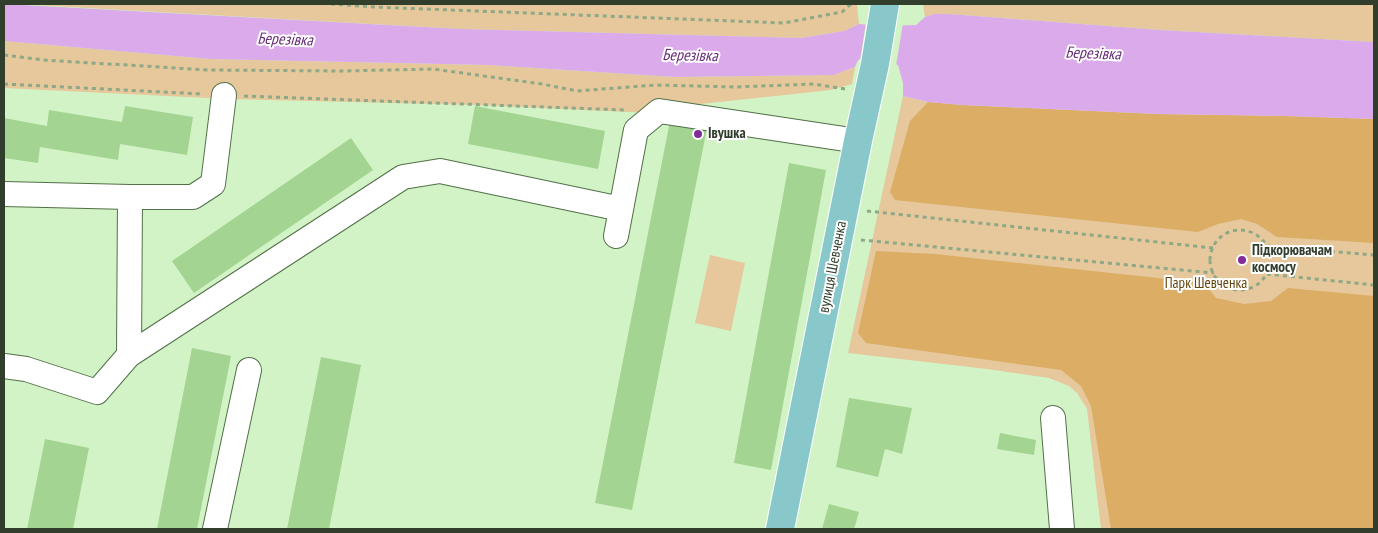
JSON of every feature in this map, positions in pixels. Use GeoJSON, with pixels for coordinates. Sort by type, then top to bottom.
{"type":"FeatureCollection","features":[{"type":"Feature","properties":{"kind":"main road","name":"вулиця Шевченка"},"geometry":{"type":"LineString","coordinates":[[780,529],[858,142],[876,64],[885,4]]}},
{"type":"Feature","properties":{"kind":"street"},"geometry":{"type":"LineString","coordinates":[[4,194],[130,198],[193,197],[213,184],[224,95]]}},
{"type":"Feature","properties":{"kind":"street"},"geometry":{"type":"LineString","coordinates":[[616,236],[636,130],[659,112],[858,142]]}},
{"type":"Feature","properties":{"kind":"street"},"geometry":{"type":"LineString","coordinates":[[4,366],[26,369],[97,392],[129,355],[403,177],[440,171],[621,208]]}},
{"type":"Feature","properties":{"kind":"street"},"geometry":{"type":"LineString","coordinates":[[129,355],[130,198]]}},
{"type":"Feature","properties":{"kind":"street"},"geometry":{"type":"LineString","coordinates":[[215,529],[249,370]]}},
{"type":"Feature","properties":{"kind":"street"},"geometry":{"type":"LineString","coordinates":[[1053,418],[1062,529]]}},
{"type":"Feature","properties":{"kind":"path"},"geometry":{"type":"LineString","coordinates":[[331,4],[784,22],[842,12],[851,4]]}},
{"type":"Feature","properties":{"kind":"path"},"geometry":{"type":"LineString","coordinates":[[4,55],[43,60],[209,70],[343,71],[433,69],[542,84],[577,91],[655,85],[735,87],[814,84],[851,90]]}},
{"type":"Feature","properties":{"kind":"path"},"geometry":{"type":"LineString","coordinates":[[4,84],[224,95],[659,112]]}},
{"type":"Feature","properties":{"kind":"path"},"geometry":{"type":"LineString","coordinates":[[862,210],[1213,248]]}},
{"type":"Feature","properties":{"kind":"path"},"geometry":{"type":"LineString","coordinates":[[1234,231],[1253,233],[1261,238],[1267,246],[1270,255],[1267,274],[1261,282],[1252,288],[1232,289],[1223,284],[1214,273],[1211,257],[1213,248],[1218,240],[1226,234],[1234,231]]}},
{"type":"Feature","properties":{"kind":"path"},"geometry":{"type":"LineString","coordinates":[[856,240],[1214,273]]}},
{"type":"Feature","properties":{"kind":"path"},"geometry":{"type":"LineString","coordinates":[[1267,246],[1374,255]]}},
{"type":"Feature","properties":{"kind":"path"},"geometry":{"type":"LineString","coordinates":[[1267,274],[1374,285]]}},
{"type":"Feature","properties":{"kind":"green space"},"geometry":{"type":"Polygon","coordinates":[[[16,4],[857,4],[859,24],[844,31],[801,38],[461,29],[16,4]]]}},
{"type":"Feature","properties":{"kind":"green space"},"geometry":{"type":"Polygon","coordinates":[[[923,4],[1374,4],[1374,42],[1160,30],[949,14],[934,14],[925,17],[923,4]]]}},
{"type":"Feature","properties":{"kind":"green space"},"geometry":{"type":"Polygon","coordinates":[[[4,41],[210,59],[488,65],[675,77],[834,75],[855,67],[852,84],[831,90],[663,108],[651,113],[475,105],[228,99],[4,88],[4,41]]]}},
{"type":"Feature","properties":{"kind":"green space","name":"Парк Шевченка"},"geometry":{"type":"Polygon","coordinates":[[[903,96],[928,102],[962,105],[1157,114],[1374,119],[1374,529],[1101,529],[1087,409],[1077,393],[1069,386],[1049,378],[848,353],[903,96]]]}},
{"type":"Feature","properties":{"kind":"green space"},"geometry":{"type":"Polygon","coordinates":[[[710,255],[745,263],[731,331],[695,323],[710,255]]]}},
{"type":"Feature","properties":{"kind":"shaded area"},"geometry":{"type":"Polygon","coordinates":[[[928,102],[1157,114],[1374,119],[1374,243],[1277,237],[1257,224],[1241,219],[1218,224],[1198,232],[895,200],[890,192],[910,121],[928,102]]]}},
{"type":"Feature","properties":{"kind":"shaded area"},"geometry":{"type":"Polygon","coordinates":[[[876,251],[935,254],[1204,283],[1216,298],[1244,304],[1271,301],[1288,288],[1374,296],[1374,529],[1111,529],[1091,406],[1081,386],[1061,370],[866,343],[858,333],[876,251]]]}},
{"type":"Feature","properties":{"kind":"water","name":"Березівка"},"geometry":{"type":"Polygon","coordinates":[[[4,4],[461,29],[801,38],[844,31],[859,24],[886,26],[916,25],[925,17],[934,14],[949,14],[1160,30],[1374,42],[1374,119],[1157,114],[928,102],[903,96],[903,83],[898,65],[883,59],[866,57],[858,60],[855,67],[834,75],[675,77],[488,65],[210,59],[4,41],[4,4]]]}},
{"type":"Feature","properties":{"kind":"pier"},"geometry":{"type":"Polygon","coordinates":[[[866,22],[903,23],[896,66],[882,61],[860,61],[866,22]]]}},
{"type":"Feature","properties":{"kind":"building"},"geometry":{"type":"Polygon","coordinates":[[[125,106],[193,117],[187,155],[120,144],[118,160],[40,147],[38,163],[4,158],[4,118],[47,126],[49,110],[122,122],[125,106]]]}},
{"type":"Feature","properties":{"kind":"building"},"geometry":{"type":"Polygon","coordinates":[[[475,106],[605,131],[598,169],[468,144],[475,106]]]}},
{"type":"Feature","properties":{"kind":"building"},"geometry":{"type":"Polygon","coordinates":[[[670,121],[707,128],[632,510],[595,503],[670,121]]]}},
{"type":"Feature","properties":{"kind":"building"},"geometry":{"type":"Polygon","coordinates":[[[351,138],[373,170],[194,293],[172,261],[351,138]]]}},
{"type":"Feature","properties":{"kind":"building"},"geometry":{"type":"Polygon","coordinates":[[[789,163],[826,170],[771,470],[734,463],[789,163]]]}},
{"type":"Feature","properties":{"kind":"building"},"geometry":{"type":"Polygon","coordinates":[[[192,348],[231,356],[197,529],[157,529],[192,348]]]}},
{"type":"Feature","properties":{"kind":"building"},"geometry":{"type":"Polygon","coordinates":[[[321,357],[361,365],[329,529],[287,529],[321,357]]]}},
{"type":"Feature","properties":{"kind":"building"},"geometry":{"type":"Polygon","coordinates":[[[849,398],[912,408],[902,454],[885,449],[878,477],[836,467],[849,398]]]}},
{"type":"Feature","properties":{"kind":"building"},"geometry":{"type":"Polygon","coordinates":[[[1000,433],[1036,440],[1034,455],[997,449],[1000,433]]]}},
{"type":"Feature","properties":{"kind":"building"},"geometry":{"type":"Polygon","coordinates":[[[45,439],[89,448],[73,529],[27,529],[45,439]]]}},
{"type":"Feature","properties":{"kind":"building"},"geometry":{"type":"Polygon","coordinates":[[[829,504],[859,512],[854,529],[822,529],[829,504]]]}},
{"type":"Feature","properties":{"kind":"place","name":"Івушка"},"geometry":{"type":"Point","coordinates":[698,134]}},
{"type":"Feature","properties":{"kind":"place","name":"Підкорювачам космосу"},"geometry":{"type":"Point","coordinates":[1242,260]}}]}
